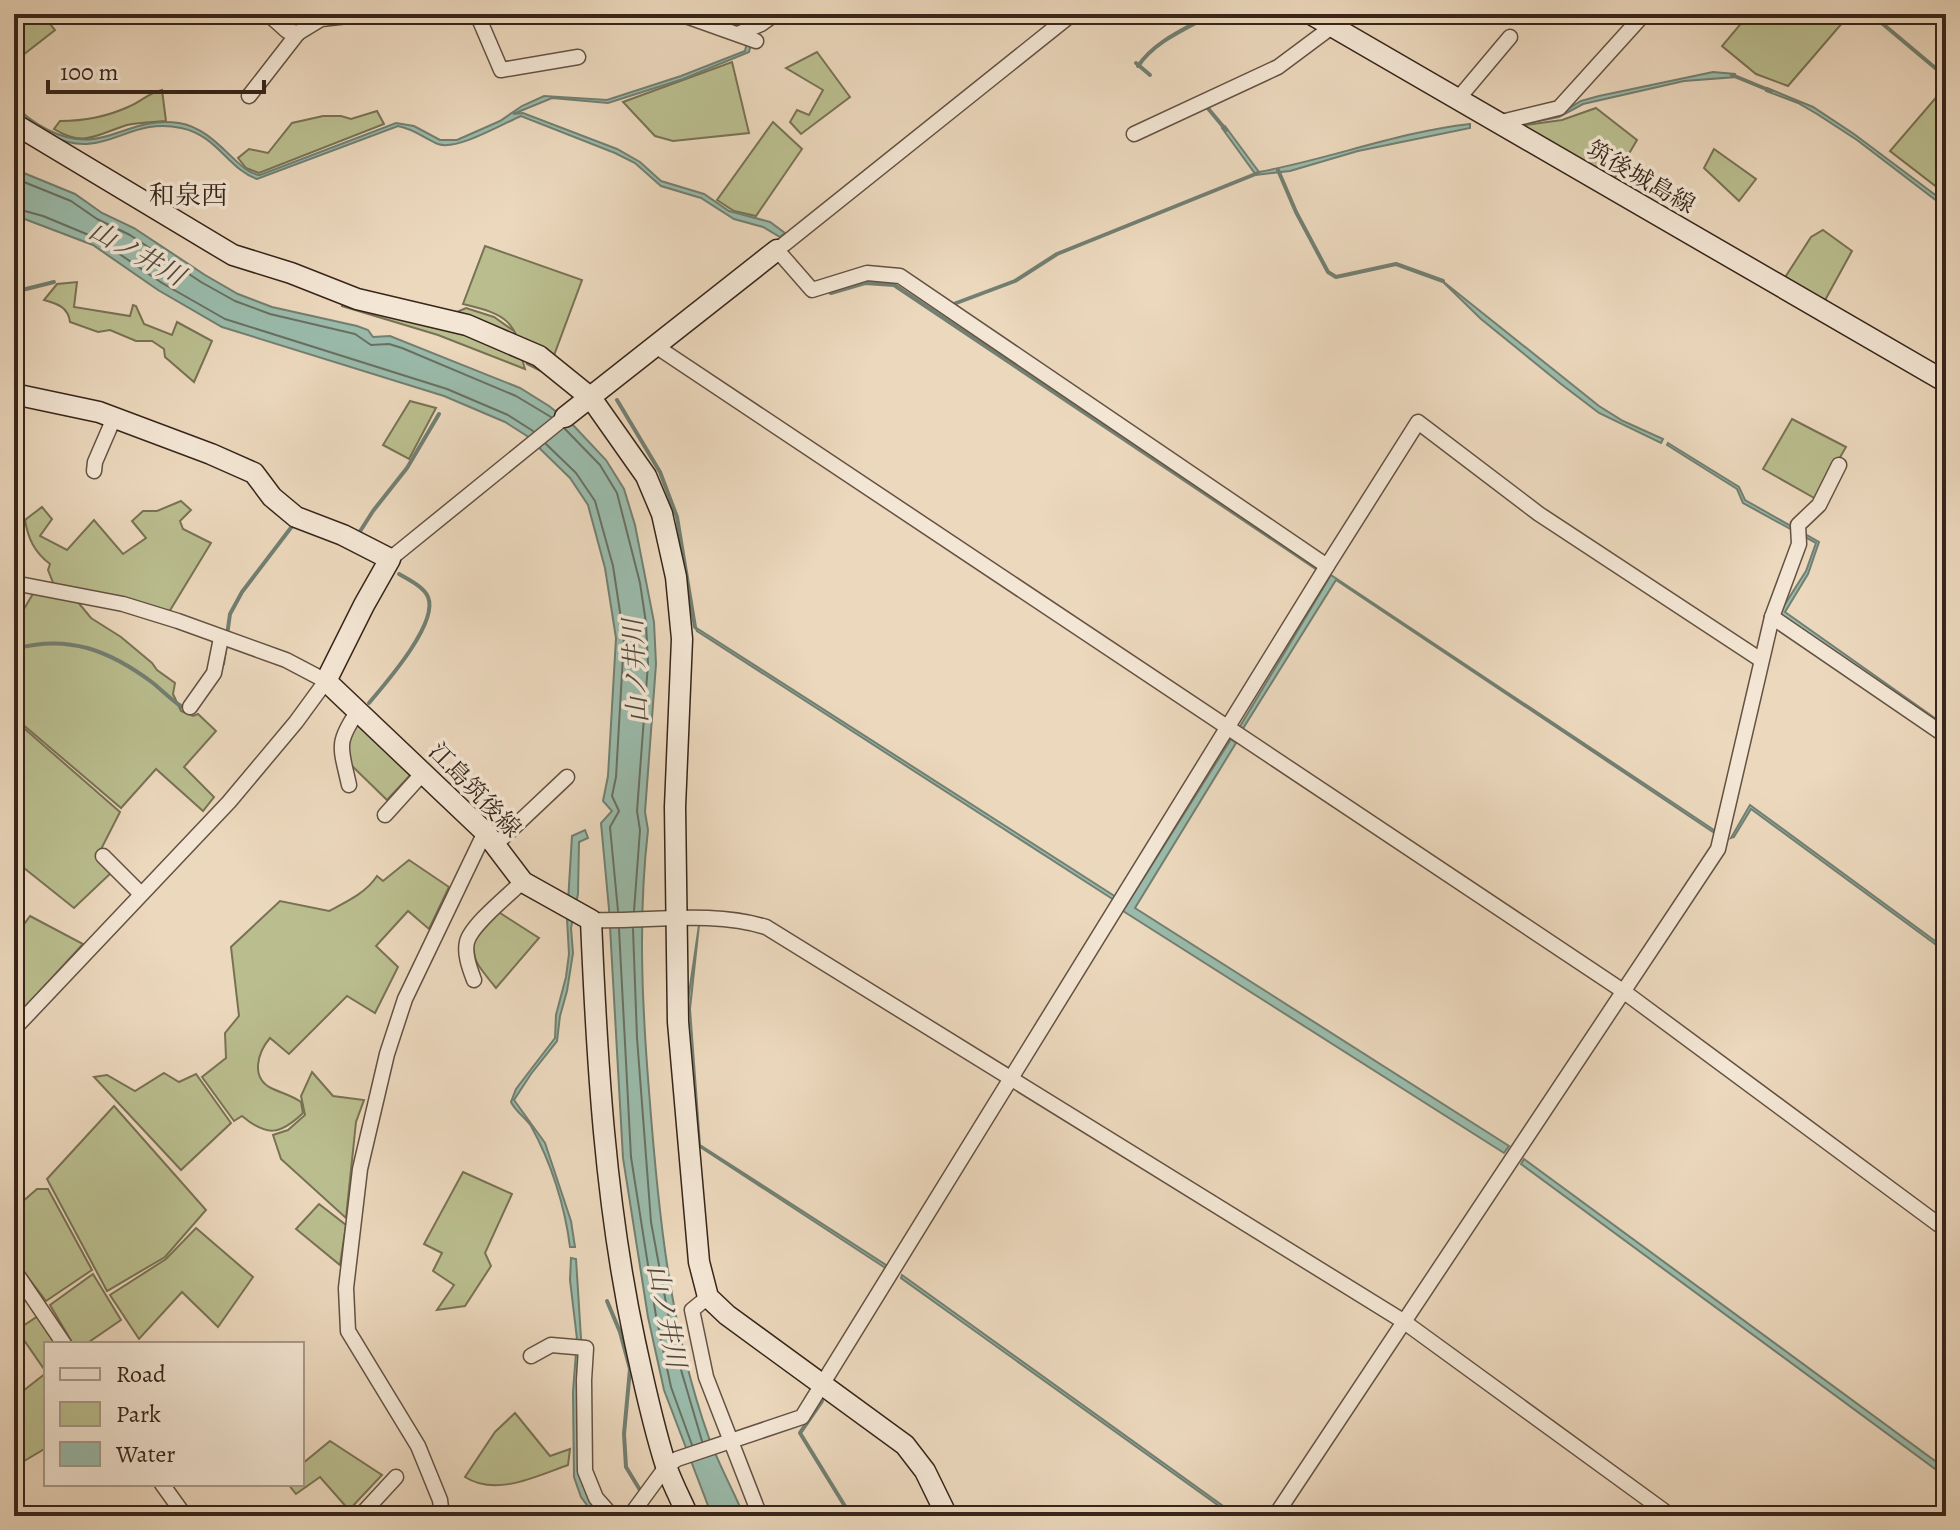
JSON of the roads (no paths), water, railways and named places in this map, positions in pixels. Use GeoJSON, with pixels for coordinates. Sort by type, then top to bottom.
{"type":"FeatureCollection","features":[{"type":"Feature","properties":{"kind":"main road","name":"筑後城島線"},"geometry":{"type":"LineString","coordinates":[[1311,14],[1946,382]]}},
{"type":"Feature","properties":{"kind":"main road"},"geometry":{"type":"LineString","coordinates":[[15,127],[233,255],[291,273],[357,299],[467,325],[539,356],[591,398],[646,476],[662,514],[676,577],[682,639],[675,807],[678,1022],[699,1262],[708,1297],[727,1315],[905,1445],[925,1471],[947,1516]]}},
{"type":"Feature","properties":{"kind":"main road"},"geometry":{"type":"LineString","coordinates":[[565,417],[777,250]]}},
{"type":"Feature","properties":{"kind":"main road"},"geometry":{"type":"LineString","coordinates":[[14,394],[114,418],[211,454],[254,473],[272,497],[296,517],[343,535],[390,559],[326,681]]}},
{"type":"Feature","properties":{"kind":"main road","name":"江島筑後線"},"geometry":{"type":"LineString","coordinates":[[326,681],[490,839],[523,881],[598,920]]}},
{"type":"Feature","properties":{"kind":"main road"},"geometry":{"type":"LineString","coordinates":[[598,920],[596,1045],[620,1270],[648,1398],[688,1516]]}},
{"type":"Feature","properties":{"kind":"street"},"geometry":{"type":"LineString","coordinates":[[268,14],[287,31],[298,33]]}},
{"type":"Feature","properties":{"kind":"street"},"geometry":{"type":"LineString","coordinates":[[249,96],[298,33],[321,19],[365,14]]}},
{"type":"Feature","properties":{"kind":"street"},"geometry":{"type":"LineString","coordinates":[[477,14],[501,70],[578,57]]}},
{"type":"Feature","properties":{"kind":"street"},"geometry":{"type":"LineString","coordinates":[[680,14],[756,41]]}},
{"type":"Feature","properties":{"kind":"street"},"geometry":{"type":"LineString","coordinates":[[738,34],[775,14]]}},
{"type":"Feature","properties":{"kind":"street"},"geometry":{"type":"LineString","coordinates":[[1072,14],[777,250],[812,290],[867,273],[900,276],[1327,566]]}},
{"type":"Feature","properties":{"kind":"street"},"geometry":{"type":"LineString","coordinates":[[1497,123],[1559,108],[1644,14]]}},
{"type":"Feature","properties":{"kind":"street"},"geometry":{"type":"LineString","coordinates":[[1134,134],[1278,67],[1333,26]]}},
{"type":"Feature","properties":{"kind":"street"},"geometry":{"type":"LineString","coordinates":[[1457,100],[1510,37]]}},
{"type":"Feature","properties":{"kind":"street"},"geometry":{"type":"LineString","coordinates":[[657,347],[1623,991],[1946,1230]]}},
{"type":"Feature","properties":{"kind":"street"},"geometry":{"type":"LineString","coordinates":[[390,559],[565,417]]}},
{"type":"Feature","properties":{"kind":"street"},"geometry":{"type":"LineString","coordinates":[[94,471],[114,418]]}},
{"type":"Feature","properties":{"kind":"street"},"geometry":{"type":"LineString","coordinates":[[630,1516],[672,1463],[802,1417],[1418,422],[1539,514],[1761,660]]}},
{"type":"Feature","properties":{"kind":"street"},"geometry":{"type":"LineString","coordinates":[[1275,1516],[1718,849],[1772,617],[1799,544],[1798,525],[1819,505],[1839,465]]}},
{"type":"Feature","properties":{"kind":"street"},"geometry":{"type":"LineString","coordinates":[[14,583],[123,604],[178,621],[286,660],[326,681],[229,802],[14,1029]]}},
{"type":"Feature","properties":{"kind":"street"},"geometry":{"type":"LineString","coordinates":[[1772,617],[1946,736]]}},
{"type":"Feature","properties":{"kind":"street"},"geometry":{"type":"LineString","coordinates":[[190,707],[214,673],[221,638]]}},
{"type":"Feature","properties":{"kind":"street"},"geometry":{"type":"LineString","coordinates":[[349,785],[340,744],[358,711]]}},
{"type":"Feature","properties":{"kind":"street"},"geometry":{"type":"LineString","coordinates":[[385,815],[423,773]]}},
{"type":"Feature","properties":{"kind":"street"},"geometry":{"type":"LineString","coordinates":[[442,1516],[440,1500],[418,1446],[348,1331],[346,1288],[360,1169],[387,1054],[405,999],[490,839],[567,777]]}},
{"type":"Feature","properties":{"kind":"street"},"geometry":{"type":"LineString","coordinates":[[103,856],[141,894]]}},
{"type":"Feature","properties":{"kind":"street"},"geometry":{"type":"LineString","coordinates":[[474,980],[467,940],[475,928],[523,881]]}},
{"type":"Feature","properties":{"kind":"street"},"geometry":{"type":"LineString","coordinates":[[598,920],[742,920],[766,927],[1403,1321],[1671,1516]]}},
{"type":"Feature","properties":{"kind":"street"},"geometry":{"type":"LineString","coordinates":[[14,1270],[63,1342]]}},
{"type":"Feature","properties":{"kind":"street"},"geometry":{"type":"LineString","coordinates":[[708,1297],[692,1310],[706,1377],[725,1443],[760,1516]]}},
{"type":"Feature","properties":{"kind":"street"},"geometry":{"type":"LineString","coordinates":[[531,1356],[551,1345],[586,1348],[585,1471],[596,1498],[612,1516]]}},
{"type":"Feature","properties":{"kind":"street"},"geometry":{"type":"LineString","coordinates":[[360,1516],[396,1477]]}},
{"type":"Feature","properties":{"kind":"street"},"geometry":{"type":"LineString","coordinates":[[163,1486],[185,1516]]}},
{"type":"Feature","properties":{"kind":"water"},"geometry":{"type":"Polygon","coordinates":[[[747,42],[751,44],[749,52],[683,79],[608,103],[552,98],[513,114],[523,113],[617,149],[640,162],[661,181],[704,194],[729,211],[770,222],[785,233],[780,237],[763,227],[734,219],[701,198],[661,186],[635,163],[615,153],[521,116],[468,140],[446,145],[398,126],[257,179],[238,168],[204,138],[181,128],[145,128],[86,144],[49,135],[14,110],[14,104],[48,130],[85,140],[143,125],[179,123],[205,134],[243,167],[260,175],[396,123],[414,126],[440,140],[457,140],[500,121],[544,96],[607,100],[745,51],[747,42]]]}},
{"type":"Feature","properties":{"kind":"water"},"geometry":{"type":"Polygon","coordinates":[[[1713,72],[1735,74],[1736,77],[1684,81],[1583,104],[1559,117],[1519,125],[1516,122],[1566,110],[1581,101],[1599,96],[1713,72]]]}},
{"type":"Feature","properties":{"kind":"water"},"geometry":{"type":"Polygon","coordinates":[[[1767,88],[1813,107],[1854,134],[1946,203],[1946,208],[1857,140],[1798,103],[1766,91],[1767,88]]]}},
{"type":"Feature","properties":{"kind":"water"},"geometry":{"type":"Polygon","coordinates":[[[1470,124],[1470,128],[1358,151],[1290,171],[1256,175],[1222,128],[1225,126],[1259,172],[1417,133],[1470,124]]]}},
{"type":"Feature","properties":{"kind":"water","name":"山ノ井川"},"geometry":{"type":"Polygon","coordinates":[[[14,169],[75,194],[238,294],[272,307],[357,326],[368,330],[373,337],[390,336],[520,388],[573,425],[606,460],[624,489],[635,525],[654,622],[656,664],[645,812],[648,830],[642,960],[661,1223],[675,1310],[695,1396],[713,1448],[744,1516],[712,1516],[664,1390],[648,1317],[623,1158],[601,823],[612,811],[603,801],[608,776],[616,638],[605,568],[588,505],[570,478],[527,436],[505,422],[444,396],[222,327],[158,290],[93,245],[14,215],[14,169]]]}},
{"type":"Feature","properties":{"kind":"water"},"geometry":{"type":"Polygon","coordinates":[[[1440,279],[1599,406],[1663,439],[1661,443],[1599,413],[1481,319],[1440,279]]]}},
{"type":"Feature","properties":{"kind":"water"},"geometry":{"type":"Polygon","coordinates":[[[1668,443],[1739,487],[1745,500],[1819,542],[1808,574],[1785,612],[1946,726],[1946,730],[1782,615],[1780,612],[1806,571],[1816,543],[1743,503],[1737,489],[1668,443]]]}},
{"type":"Feature","properties":{"kind":"water"},"geometry":{"type":"Polygon","coordinates":[[[1331,575],[1713,832],[1336,580],[1242,730],[1239,728],[1331,575]]]}},
{"type":"Feature","properties":{"kind":"water"},"geometry":{"type":"Polygon","coordinates":[[[695,627],[1116,897],[1114,900],[695,627]]]}},
{"type":"Feature","properties":{"kind":"water"},"geometry":{"type":"Polygon","coordinates":[[[1231,739],[1236,743],[1135,908],[1509,1146],[1504,1153],[1123,911],[1231,739]]]}},
{"type":"Feature","properties":{"kind":"water"},"geometry":{"type":"Polygon","coordinates":[[[1750,805],[1946,952],[1751,809],[1731,838],[1750,805]]]}},
{"type":"Feature","properties":{"kind":"water"},"geometry":{"type":"Polygon","coordinates":[[[585,830],[588,838],[579,842],[578,894],[571,928],[573,953],[557,1041],[514,1100],[545,1143],[571,1221],[575,1247],[570,1247],[561,1200],[545,1154],[531,1126],[511,1102],[516,1089],[555,1038],[556,1015],[569,954],[567,919],[572,836],[585,830]]]}},
{"type":"Feature","properties":{"kind":"water"},"geometry":{"type":"Polygon","coordinates":[[[699,925],[690,1009],[700,1145],[889,1267],[887,1269],[697,1145],[687,1007],[699,925]]]}},
{"type":"Feature","properties":{"kind":"water"},"geometry":{"type":"Polygon","coordinates":[[[1524,1159],[1946,1469],[1946,1477],[1521,1164],[1524,1159]]]}},
{"type":"Feature","properties":{"kind":"water"},"geometry":{"type":"Polygon","coordinates":[[[571,1258],[576,1259],[582,1354],[581,1455],[604,1516],[595,1516],[581,1497],[574,1477],[573,1392],[577,1339],[570,1280],[571,1258]]]}},
{"type":"Feature","properties":{"kind":"water"},"geometry":{"type":"Polygon","coordinates":[[[902,1275],[1237,1516],[901,1278],[902,1275]]]}},
{"type":"Feature","properties":{"kind":"waterway"},"geometry":{"type":"LineString","coordinates":[[1138,66],[1162,42],[1212,14]]}},
{"type":"Feature","properties":{"kind":"waterway"},"geometry":{"type":"LineString","coordinates":[[1871,14],[1946,77]]}},
{"type":"Feature","properties":{"kind":"waterway"},"geometry":{"type":"LineString","coordinates":[[1136,63],[1150,75]]}},
{"type":"Feature","properties":{"kind":"waterway"},"geometry":{"type":"LineString","coordinates":[[1732,75],[1771,91]]}},
{"type":"Feature","properties":{"kind":"waterway"},"geometry":{"type":"LineString","coordinates":[[1206,106],[1226,130]]}},
{"type":"Feature","properties":{"kind":"waterway"},"geometry":{"type":"LineString","coordinates":[[1278,170],[1328,272],[1336,277],[1396,264],[1443,281]]}},
{"type":"Feature","properties":{"kind":"waterway"},"geometry":{"type":"LineString","coordinates":[[951,305],[1015,281],[1057,254],[1258,173]]}},
{"type":"Feature","properties":{"kind":"waterway"},"geometry":{"type":"LineString","coordinates":[[14,292],[54,282]]}},
{"type":"Feature","properties":{"kind":"waterway"},"geometry":{"type":"LineString","coordinates":[[825,289],[831,293],[865,283],[894,285],[1319,570]]}},
{"type":"Feature","properties":{"kind":"waterway"},"geometry":{"type":"LineString","coordinates":[[617,400],[660,472],[677,517],[695,627]]}},
{"type":"Feature","properties":{"kind":"waterway"},"geometry":{"type":"LineString","coordinates":[[359,533],[407,468],[439,414]]}},
{"type":"Feature","properties":{"kind":"waterway"},"geometry":{"type":"LineString","coordinates":[[223,664],[230,614],[242,592],[293,525]]}},
{"type":"Feature","properties":{"kind":"waterway"},"geometry":{"type":"LineString","coordinates":[[369,703],[409,653],[426,622],[428,597],[416,584],[399,574]]}},
{"type":"Feature","properties":{"kind":"waterway"},"geometry":{"type":"LineString","coordinates":[[14,649],[52,643],[87,648],[137,671],[187,710]]}},
{"type":"Feature","properties":{"kind":"waterway"},"geometry":{"type":"LineString","coordinates":[[607,1301],[630,1369],[624,1434],[626,1467],[640,1490]]}},
{"type":"Feature","properties":{"kind":"waterway"},"geometry":{"type":"LineString","coordinates":[[822,1401],[800,1433],[851,1516]]}},
{"type":"Feature","properties":{"kind":"district","name":"和泉西"},"geometry":{"type":"Point","coordinates":[188,195]}}]}
